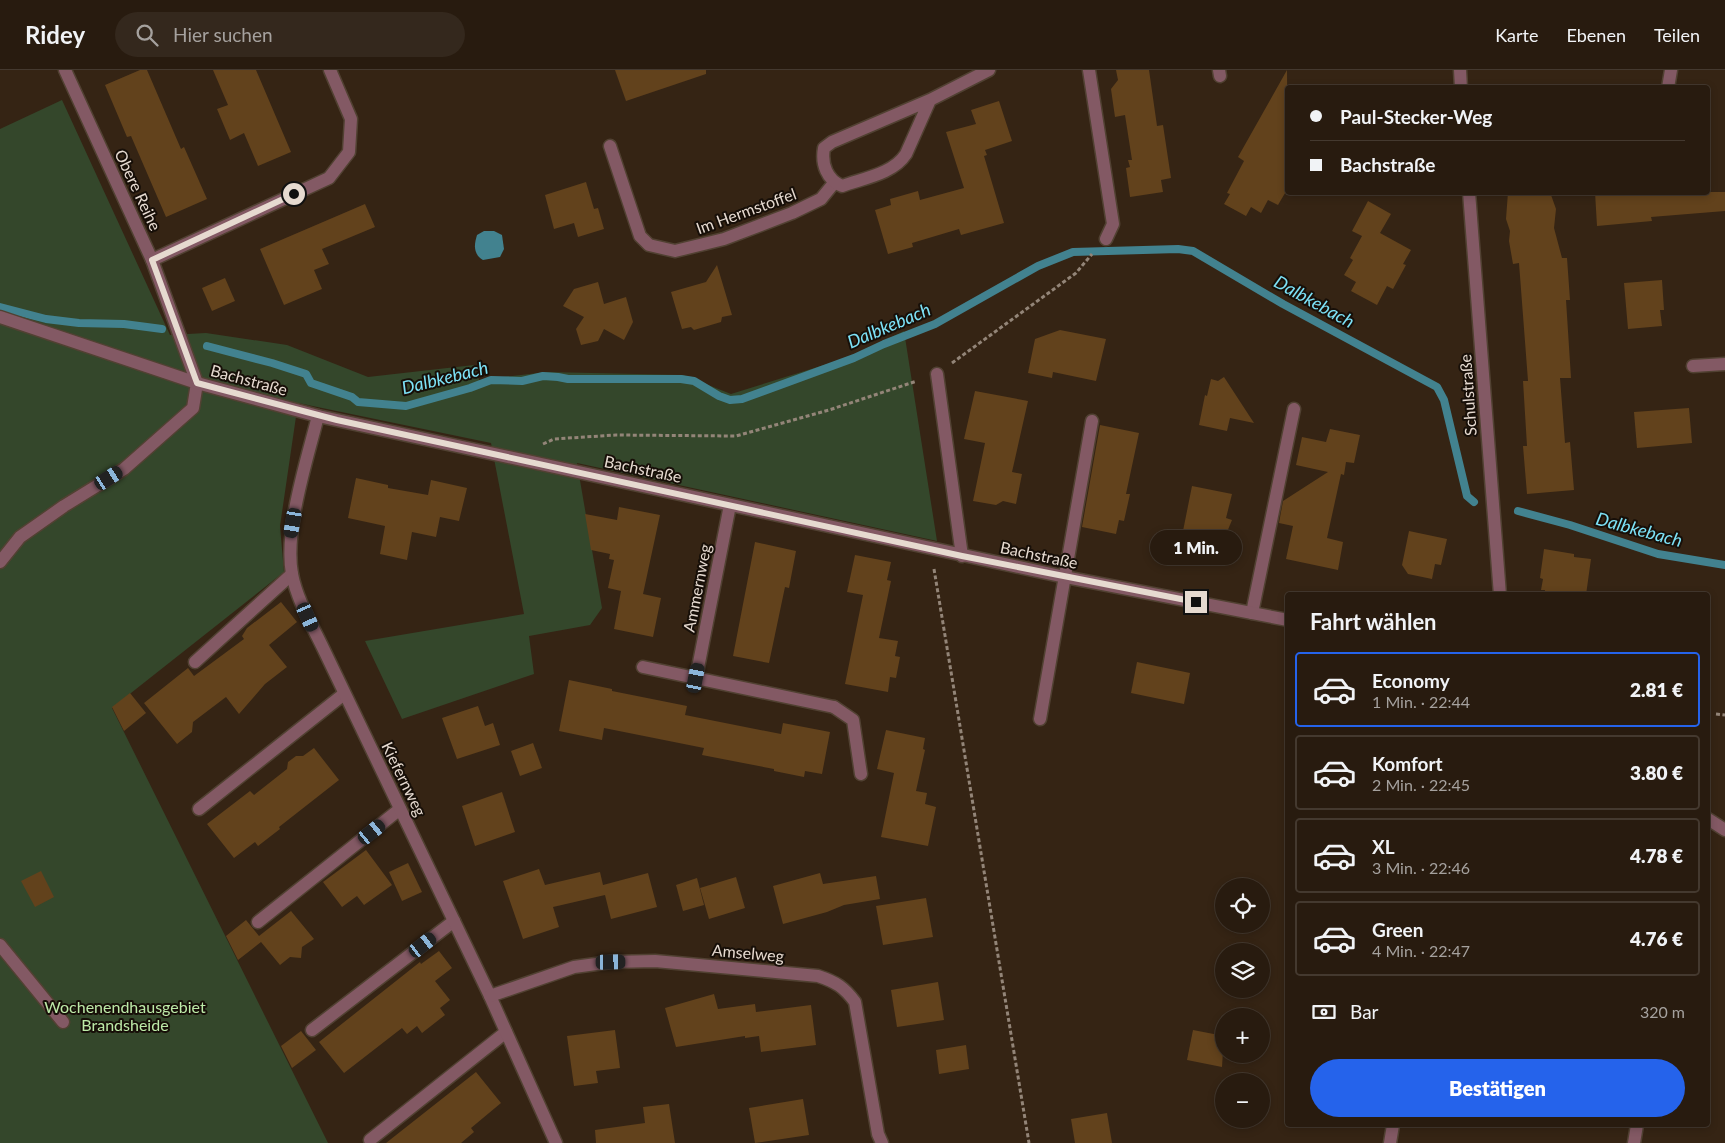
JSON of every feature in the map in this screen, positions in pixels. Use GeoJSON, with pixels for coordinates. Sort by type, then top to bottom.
{"type":"FeatureCollection","features":[{"type":"Feature","properties":{"kind":"street","name":"Obere Reihe"},"geometry":{"type":"LineString","coordinates":[[65,70],[152,260],[197,383]]}},
{"type":"Feature","properties":{"kind":"street"},"geometry":{"type":"LineString","coordinates":[[152,260],[329,178],[349,152],[351,119],[330,70]]}},
{"type":"Feature","properties":{"kind":"street"},"geometry":{"type":"LineString","coordinates":[[930,100],[906,154],[892,168],[842,186],[834,183],[829,177],[822,157],[824,148],[832,142],[930,100],[989,70]]}},
{"type":"Feature","properties":{"kind":"street"},"geometry":{"type":"LineString","coordinates":[[1089,70],[1113,224],[1106,239]]}},
{"type":"Feature","properties":{"kind":"street"},"geometry":{"type":"LineString","coordinates":[[1460,70],[1461,85]]}},
{"type":"Feature","properties":{"kind":"street"},"geometry":{"type":"LineString","coordinates":[[1668,85],[1671,70]]}},
{"type":"Feature","properties":{"kind":"street","name":"Im Hermstoffel"},"geometry":{"type":"LineString","coordinates":[[610,146],[640,236],[649,245],[662,249],[675,251],[694,247],[756,228],[821,199],[834,183]]}},
{"type":"Feature","properties":{"kind":"street","name":"Schulstraße"},"geometry":{"type":"LineString","coordinates":[[1469,195],[1500,592]]}},
{"type":"Feature","properties":{"kind":"street","name":"Bachstraße"},"geometry":{"type":"LineString","coordinates":[[0,318],[197,383],[318,416],[962,556],[1285,619]]}},
{"type":"Feature","properties":{"kind":"street"},"geometry":{"type":"LineString","coordinates":[[1693,366],[1725,364]]}},
{"type":"Feature","properties":{"kind":"street"},"geometry":{"type":"LineString","coordinates":[[937,374],[962,556]]}},
{"type":"Feature","properties":{"kind":"street"},"geometry":{"type":"LineString","coordinates":[[0,562],[20,537],[64,506],[124,469],[193,408],[197,383]]}},
{"type":"Feature","properties":{"kind":"street"},"geometry":{"type":"LineString","coordinates":[[1252,613],[1294,409]]}},
{"type":"Feature","properties":{"kind":"street","name":"Kiefernweg"},"geometry":{"type":"LineString","coordinates":[[318,416],[296,506],[290,540],[292,574],[301,601],[344,694],[490,996],[553,1142]]}},
{"type":"Feature","properties":{"kind":"street"},"geometry":{"type":"LineString","coordinates":[[1040,719],[1092,421]]}},
{"type":"Feature","properties":{"kind":"street","name":"Ammernweg"},"geometry":{"type":"LineString","coordinates":[[696,678],[730,505]]}},
{"type":"Feature","properties":{"kind":"street"},"geometry":{"type":"LineString","coordinates":[[195,662],[292,574]]}},
{"type":"Feature","properties":{"kind":"street"},"geometry":{"type":"LineString","coordinates":[[643,667],[834,707],[853,720],[861,774]]}},
{"type":"Feature","properties":{"kind":"street"},"geometry":{"type":"LineString","coordinates":[[199,809],[344,694]]}},
{"type":"Feature","properties":{"kind":"street"},"geometry":{"type":"LineString","coordinates":[[258,922],[400,809]]}},
{"type":"Feature","properties":{"kind":"street"},"geometry":{"type":"LineString","coordinates":[[1710,821],[1725,830]]}},
{"type":"Feature","properties":{"kind":"street"},"geometry":{"type":"LineString","coordinates":[[312,1030],[454,921]]}},
{"type":"Feature","properties":{"kind":"street"},"geometry":{"type":"LineString","coordinates":[[0,945],[63,1022]]}},
{"type":"Feature","properties":{"kind":"street","name":"Amselweg"},"geometry":{"type":"LineString","coordinates":[[490,996],[574,967],[611,962],[655,961],[825,978],[846,989],[855,1002],[878,1134],[882,1143]]}},
{"type":"Feature","properties":{"kind":"street"},"geometry":{"type":"LineString","coordinates":[[370,1140],[506,1032]]}},
{"type":"Feature","properties":{"kind":"street"},"geometry":{"type":"LineString","coordinates":[[1390,1143],[1393,1127]]}},
{"type":"Feature","properties":{"kind":"street"},"geometry":{"type":"LineString","coordinates":[[1634,1143],[1637,1127]]}},
{"type":"Feature","properties":{"kind":"path"},"geometry":{"type":"LineString","coordinates":[[510,458],[554,439],[616,435],[736,436],[830,410],[937,374],[1076,272],[1106,239]]}},
{"type":"Feature","properties":{"kind":"path"},"geometry":{"type":"LineString","coordinates":[[931,549],[1029,1143]]}},
{"type":"Feature","properties":{"kind":"path"},"geometry":{"type":"LineString","coordinates":[[1716,714],[1725,715]]}},
{"type":"Feature","properties":{"kind":"green space","name":"Wochenendhausgebiet Brandsheide"},"geometry":{"type":"Polygon","coordinates":[[[62,100],[170,335],[206,333],[287,345],[368,377],[474,365],[479,380],[547,372],[683,375],[731,394],[853,356],[904,331],[937,541],[577,463],[602,608],[590,625],[529,636],[534,674],[402,719],[365,641],[524,614],[491,443],[298,403],[280,526],[284,572],[112,708],[328,1143],[0,1143],[0,129],[62,100]]]}},
{"type":"Feature","properties":{"kind":"water"},"geometry":{"type":"Polygon","coordinates":[[[484,231],[494,231],[502,235],[504,249],[500,257],[483,260],[477,255],[475,246],[477,235],[484,231]]]}},
{"type":"Feature","properties":{"kind":"building"},"geometry":{"type":"Polygon","coordinates":[[[140,70],[147,70],[181,149],[184,147],[207,199],[166,217],[131,136],[127,137],[105,85],[140,70]]]}},
{"type":"Feature","properties":{"kind":"building"},"geometry":{"type":"Polygon","coordinates":[[[213,70],[256,70],[291,152],[258,166],[244,133],[230,140],[217,109],[228,105],[213,70]]]}},
{"type":"Feature","properties":{"kind":"building"},"geometry":{"type":"Polygon","coordinates":[[[615,70],[706,70],[706,74],[626,101],[615,70]]]}},
{"type":"Feature","properties":{"kind":"building"},"geometry":{"type":"Polygon","coordinates":[[[1116,70],[1149,70],[1157,126],[1163,125],[1171,178],[1161,180],[1163,192],[1130,197],[1126,168],[1130,167],[1128,160],[1132,160],[1125,115],[1115,117],[1111,89],[1118,80],[1116,70]]]}},
{"type":"Feature","properties":{"kind":"building"},"geometry":{"type":"Polygon","coordinates":[[[1287,70],[1287,85],[1285,85],[1285,193],[1278,205],[1268,200],[1261,213],[1251,207],[1246,216],[1224,204],[1230,194],[1227,193],[1244,161],[1238,157],[1287,70]]]}},
{"type":"Feature","properties":{"kind":"building"},"geometry":{"type":"Polygon","coordinates":[[[999,101],[1012,141],[985,150],[987,155],[984,156],[1004,223],[961,235],[959,229],[912,243],[913,247],[888,254],[875,210],[891,205],[890,199],[918,191],[920,200],[964,188],[946,132],[976,124],[971,110],[999,101]]]}},
{"type":"Feature","properties":{"kind":"building"},"geometry":{"type":"Polygon","coordinates":[[[586,182],[594,209],[598,208],[604,229],[578,237],[574,223],[554,229],[545,195],[586,182]]]}},
{"type":"Feature","properties":{"kind":"building"},"geometry":{"type":"Polygon","coordinates":[[[1710,192],[1725,192],[1725,211],[1651,217],[1652,221],[1597,226],[1595,195],[1710,195],[1710,192]]]}},
{"type":"Feature","properties":{"kind":"building"},"geometry":{"type":"Polygon","coordinates":[[[1508,195],[1551,195],[1556,209],[1554,228],[1562,258],[1567,258],[1570,300],[1566,300],[1571,378],[1560,378],[1565,443],[1570,442],[1574,490],[1527,494],[1523,446],[1527,446],[1523,381],[1528,381],[1519,263],[1513,264],[1509,241],[1510,231],[1506,219],[1508,195]]]}},
{"type":"Feature","properties":{"kind":"building"},"geometry":{"type":"Polygon","coordinates":[[[1368,201],[1391,214],[1380,233],[1411,250],[1403,264],[1406,265],[1393,289],[1387,286],[1377,305],[1351,291],[1356,282],[1344,275],[1353,260],[1350,258],[1362,236],[1352,231],[1368,201]]]}},
{"type":"Feature","properties":{"kind":"building"},"geometry":{"type":"Polygon","coordinates":[[[365,204],[375,227],[322,249],[329,264],[314,270],[322,289],[284,305],[260,249],[365,204]]]}},
{"type":"Feature","properties":{"kind":"building"},"geometry":{"type":"Polygon","coordinates":[[[717,265],[732,315],[722,317],[721,322],[694,330],[691,327],[682,329],[671,292],[706,282],[717,265]]]}},
{"type":"Feature","properties":{"kind":"building"},"geometry":{"type":"Polygon","coordinates":[[[225,278],[235,301],[212,311],[202,288],[225,278]]]}},
{"type":"Feature","properties":{"kind":"building"},"geometry":{"type":"Polygon","coordinates":[[[1662,280],[1664,310],[1660,310],[1662,326],[1628,329],[1624,283],[1662,280]]]}},
{"type":"Feature","properties":{"kind":"building"},"geometry":{"type":"Polygon","coordinates":[[[598,282],[604,304],[626,297],[633,322],[624,340],[604,329],[598,341],[581,345],[576,329],[584,317],[563,306],[574,289],[598,282]]]}},
{"type":"Feature","properties":{"kind":"building"},"geometry":{"type":"Polygon","coordinates":[[[1060,330],[1106,339],[1096,381],[1053,372],[1052,378],[1028,373],[1035,339],[1060,330]]]}},
{"type":"Feature","properties":{"kind":"building"},"geometry":{"type":"Polygon","coordinates":[[[1224,377],[1254,423],[1230,418],[1227,431],[1199,425],[1205,395],[1207,396],[1211,379],[1218,381],[1224,377]]]}},
{"type":"Feature","properties":{"kind":"building"},"geometry":{"type":"Polygon","coordinates":[[[975,391],[1028,401],[1012,472],[1022,474],[1016,504],[1003,501],[996,505],[973,501],[985,443],[964,439],[975,391]]]}},
{"type":"Feature","properties":{"kind":"building"},"geometry":{"type":"Polygon","coordinates":[[[1689,408],[1692,443],[1637,448],[1634,412],[1689,408]]]}},
{"type":"Feature","properties":{"kind":"building"},"geometry":{"type":"Polygon","coordinates":[[[1100,425],[1139,433],[1126,494],[1130,494],[1124,521],[1119,520],[1116,534],[1082,527],[1100,425]]]}},
{"type":"Feature","properties":{"kind":"building"},"geometry":{"type":"Polygon","coordinates":[[[1330,429],[1360,435],[1354,463],[1346,462],[1344,475],[1341,474],[1327,538],[1343,542],[1338,570],[1286,559],[1293,526],[1279,523],[1283,501],[1328,472],[1296,465],[1302,437],[1326,442],[1330,429]]]}},
{"type":"Feature","properties":{"kind":"building"},"geometry":{"type":"Polygon","coordinates":[[[356,478],[388,485],[388,488],[428,495],[431,480],[467,488],[459,521],[440,517],[436,537],[412,532],[407,560],[380,554],[385,526],[348,518],[356,478]]]}},
{"type":"Feature","properties":{"kind":"building"},"geometry":{"type":"Polygon","coordinates":[[[1192,486],[1232,494],[1226,518],[1232,520],[1220,549],[1181,541],[1192,486]]]}},
{"type":"Feature","properties":{"kind":"building"},"geometry":{"type":"Polygon","coordinates":[[[619,507],[660,515],[643,594],[661,598],[653,637],[614,629],[621,591],[608,588],[614,560],[609,559],[610,554],[591,550],[585,514],[617,520],[619,507]]]}},
{"type":"Feature","properties":{"kind":"building"},"geometry":{"type":"Polygon","coordinates":[[[1409,531],[1447,539],[1441,565],[1435,564],[1432,579],[1408,574],[1402,565],[1409,531]]]}},
{"type":"Feature","properties":{"kind":"building"},"geometry":{"type":"Polygon","coordinates":[[[755,542],[796,551],[789,588],[785,587],[769,663],[733,656],[755,542]]]}},
{"type":"Feature","properties":{"kind":"building"},"geometry":{"type":"Polygon","coordinates":[[[1544,549],[1574,554],[1574,557],[1591,559],[1586,592],[1545,592],[1545,590],[1541,590],[1543,579],[1540,578],[1544,549]]]}},
{"type":"Feature","properties":{"kind":"building"},"geometry":{"type":"Polygon","coordinates":[[[855,555],[891,562],[887,580],[891,581],[879,638],[898,641],[895,656],[900,657],[896,678],[890,677],[888,692],[845,684],[863,595],[847,592],[855,555]]]}},
{"type":"Feature","properties":{"kind":"building"},"geometry":{"type":"Polygon","coordinates":[[[281,602],[297,622],[269,645],[287,667],[265,684],[239,714],[226,697],[193,722],[192,732],[177,744],[144,703],[188,668],[194,676],[244,639],[242,636],[247,628],[281,602]]]}},
{"type":"Feature","properties":{"kind":"building"},"geometry":{"type":"Polygon","coordinates":[[[1137,662],[1190,673],[1184,704],[1131,693],[1137,662]]]}},
{"type":"Feature","properties":{"kind":"building"},"geometry":{"type":"Polygon","coordinates":[[[569,680],[687,706],[685,715],[781,734],[783,723],[830,732],[822,774],[805,771],[804,777],[774,771],[774,769],[702,755],[704,748],[604,728],[602,740],[559,731],[569,680]]]}},
{"type":"Feature","properties":{"kind":"building"},"geometry":{"type":"Polygon","coordinates":[[[130,693],[146,713],[124,731],[112,707],[130,693]]]}},
{"type":"Feature","properties":{"kind":"building"},"geometry":{"type":"Polygon","coordinates":[[[478,706],[485,726],[493,723],[500,745],[457,759],[442,718],[478,706]]]}},
{"type":"Feature","properties":{"kind":"building"},"geometry":{"type":"Polygon","coordinates":[[[886,730],[925,738],[923,749],[925,750],[916,791],[927,793],[925,804],[936,807],[928,846],[881,837],[894,773],[877,769],[886,730]]]}},
{"type":"Feature","properties":{"kind":"building"},"geometry":{"type":"Polygon","coordinates":[[[533,743],[542,768],[520,776],[511,751],[533,743]]]}},
{"type":"Feature","properties":{"kind":"building"},"geometry":{"type":"Polygon","coordinates":[[[314,748],[339,780],[258,846],[255,842],[234,858],[207,824],[250,791],[254,795],[287,769],[288,762],[296,756],[303,756],[314,748]]]}},
{"type":"Feature","properties":{"kind":"building"},"geometry":{"type":"Polygon","coordinates":[[[502,792],[515,832],[475,846],[462,806],[502,792]]]}},
{"type":"Feature","properties":{"kind":"building"},"geometry":{"type":"Polygon","coordinates":[[[366,850],[392,885],[364,905],[357,896],[342,907],[323,882],[366,850]]]}},
{"type":"Feature","properties":{"kind":"building"},"geometry":{"type":"Polygon","coordinates":[[[408,863],[422,892],[402,901],[389,872],[408,863]]]}},
{"type":"Feature","properties":{"kind":"building"},"geometry":{"type":"Polygon","coordinates":[[[539,869],[545,885],[600,872],[603,885],[648,873],[657,907],[611,919],[605,895],[553,907],[559,927],[523,939],[503,881],[539,869]]]}},
{"type":"Feature","properties":{"kind":"building"},"geometry":{"type":"Polygon","coordinates":[[[41,871],[54,897],[35,907],[21,881],[41,871]]]}},
{"type":"Feature","properties":{"kind":"building"},"geometry":{"type":"Polygon","coordinates":[[[820,873],[823,884],[876,876],[880,899],[844,905],[827,912],[783,924],[773,886],[820,873]]]}},
{"type":"Feature","properties":{"kind":"building"},"geometry":{"type":"Polygon","coordinates":[[[736,877],[745,908],[709,919],[700,888],[736,877]]]}},
{"type":"Feature","properties":{"kind":"building"},"geometry":{"type":"Polygon","coordinates":[[[697,878],[704,905],[683,911],[676,885],[697,878]]]}},
{"type":"Feature","properties":{"kind":"building"},"geometry":{"type":"Polygon","coordinates":[[[926,898],[933,937],[883,945],[876,906],[926,898]]]}},
{"type":"Feature","properties":{"kind":"building"},"geometry":{"type":"Polygon","coordinates":[[[291,911],[314,939],[302,947],[301,958],[290,957],[280,965],[261,942],[238,960],[226,936],[246,920],[259,936],[291,911]]]}},
{"type":"Feature","properties":{"kind":"building"},"geometry":{"type":"Polygon","coordinates":[[[439,951],[452,968],[435,981],[450,1000],[440,1008],[445,1015],[422,1033],[417,1026],[407,1034],[402,1028],[344,1073],[319,1042],[420,962],[421,964],[439,951]]]}},
{"type":"Feature","properties":{"kind":"building"},"geometry":{"type":"Polygon","coordinates":[[[938,982],[944,1020],[897,1027],[891,990],[938,982]]]}},
{"type":"Feature","properties":{"kind":"building"},"geometry":{"type":"Polygon","coordinates":[[[714,994],[718,1009],[755,1004],[756,1012],[811,1005],[816,1045],[761,1052],[759,1036],[745,1038],[745,1036],[676,1047],[665,1008],[714,994]]]}},
{"type":"Feature","properties":{"kind":"building"},"geometry":{"type":"Polygon","coordinates":[[[615,1030],[620,1068],[596,1071],[598,1083],[574,1086],[567,1036],[615,1030]]]}},
{"type":"Feature","properties":{"kind":"building"},"geometry":{"type":"Polygon","coordinates":[[[1193,1030],[1215,1034],[1215,1063],[1222,1063],[1222,1067],[1187,1060],[1193,1030]]]}},
{"type":"Feature","properties":{"kind":"building"},"geometry":{"type":"Polygon","coordinates":[[[301,1031],[316,1050],[292,1068],[281,1046],[301,1031]]]}},
{"type":"Feature","properties":{"kind":"building"},"geometry":{"type":"Polygon","coordinates":[[[966,1045],[969,1069],[939,1074],[936,1050],[966,1045]]]}},
{"type":"Feature","properties":{"kind":"building"},"geometry":{"type":"Polygon","coordinates":[[[476,1072],[501,1103],[471,1128],[474,1132],[461,1143],[386,1143],[476,1072]]]}},
{"type":"Feature","properties":{"kind":"building"},"geometry":{"type":"Polygon","coordinates":[[[803,1099],[809,1135],[755,1143],[749,1108],[803,1099]]]}},
{"type":"Feature","properties":{"kind":"building"},"geometry":{"type":"Polygon","coordinates":[[[669,1104],[675,1143],[596,1143],[595,1130],[645,1123],[643,1107],[669,1104]]]}},
{"type":"Feature","properties":{"kind":"building"},"geometry":{"type":"Polygon","coordinates":[[[1107,1113],[1112,1143],[1075,1143],[1071,1119],[1107,1113]]]}},
{"type":"Feature","properties":{"kind":"waterway","name":"Dalbkebach"},"geometry":{"type":"LineString","coordinates":[[207,346],[306,374],[311,383],[352,397],[358,402],[406,406],[470,388],[491,380],[522,381],[543,376],[568,379],[681,379],[694,381],[719,396],[730,400],[742,399],[854,358],[935,324],[1038,266],[1073,252],[1178,249],[1193,251],[1283,304],[1437,387],[1444,400],[1467,496],[1474,502]]}},
{"type":"Feature","properties":{"kind":"waterway","name":"Dalbkebach"},"geometry":{"type":"LineString","coordinates":[[0,307],[46,319],[79,323],[124,324],[162,329]]}},
{"type":"Feature","properties":{"kind":"waterway","name":"Dalbkebach"},"geometry":{"type":"LineString","coordinates":[[1518,511],[1570,525],[1658,554],[1725,565]]}},
{"type":"Feature","properties":{"kind":"route"},"geometry":{"type":"LineString","coordinates":[[294,194],[152,260],[197,383],[318,416],[962,556],[1196,602]]}}]}
